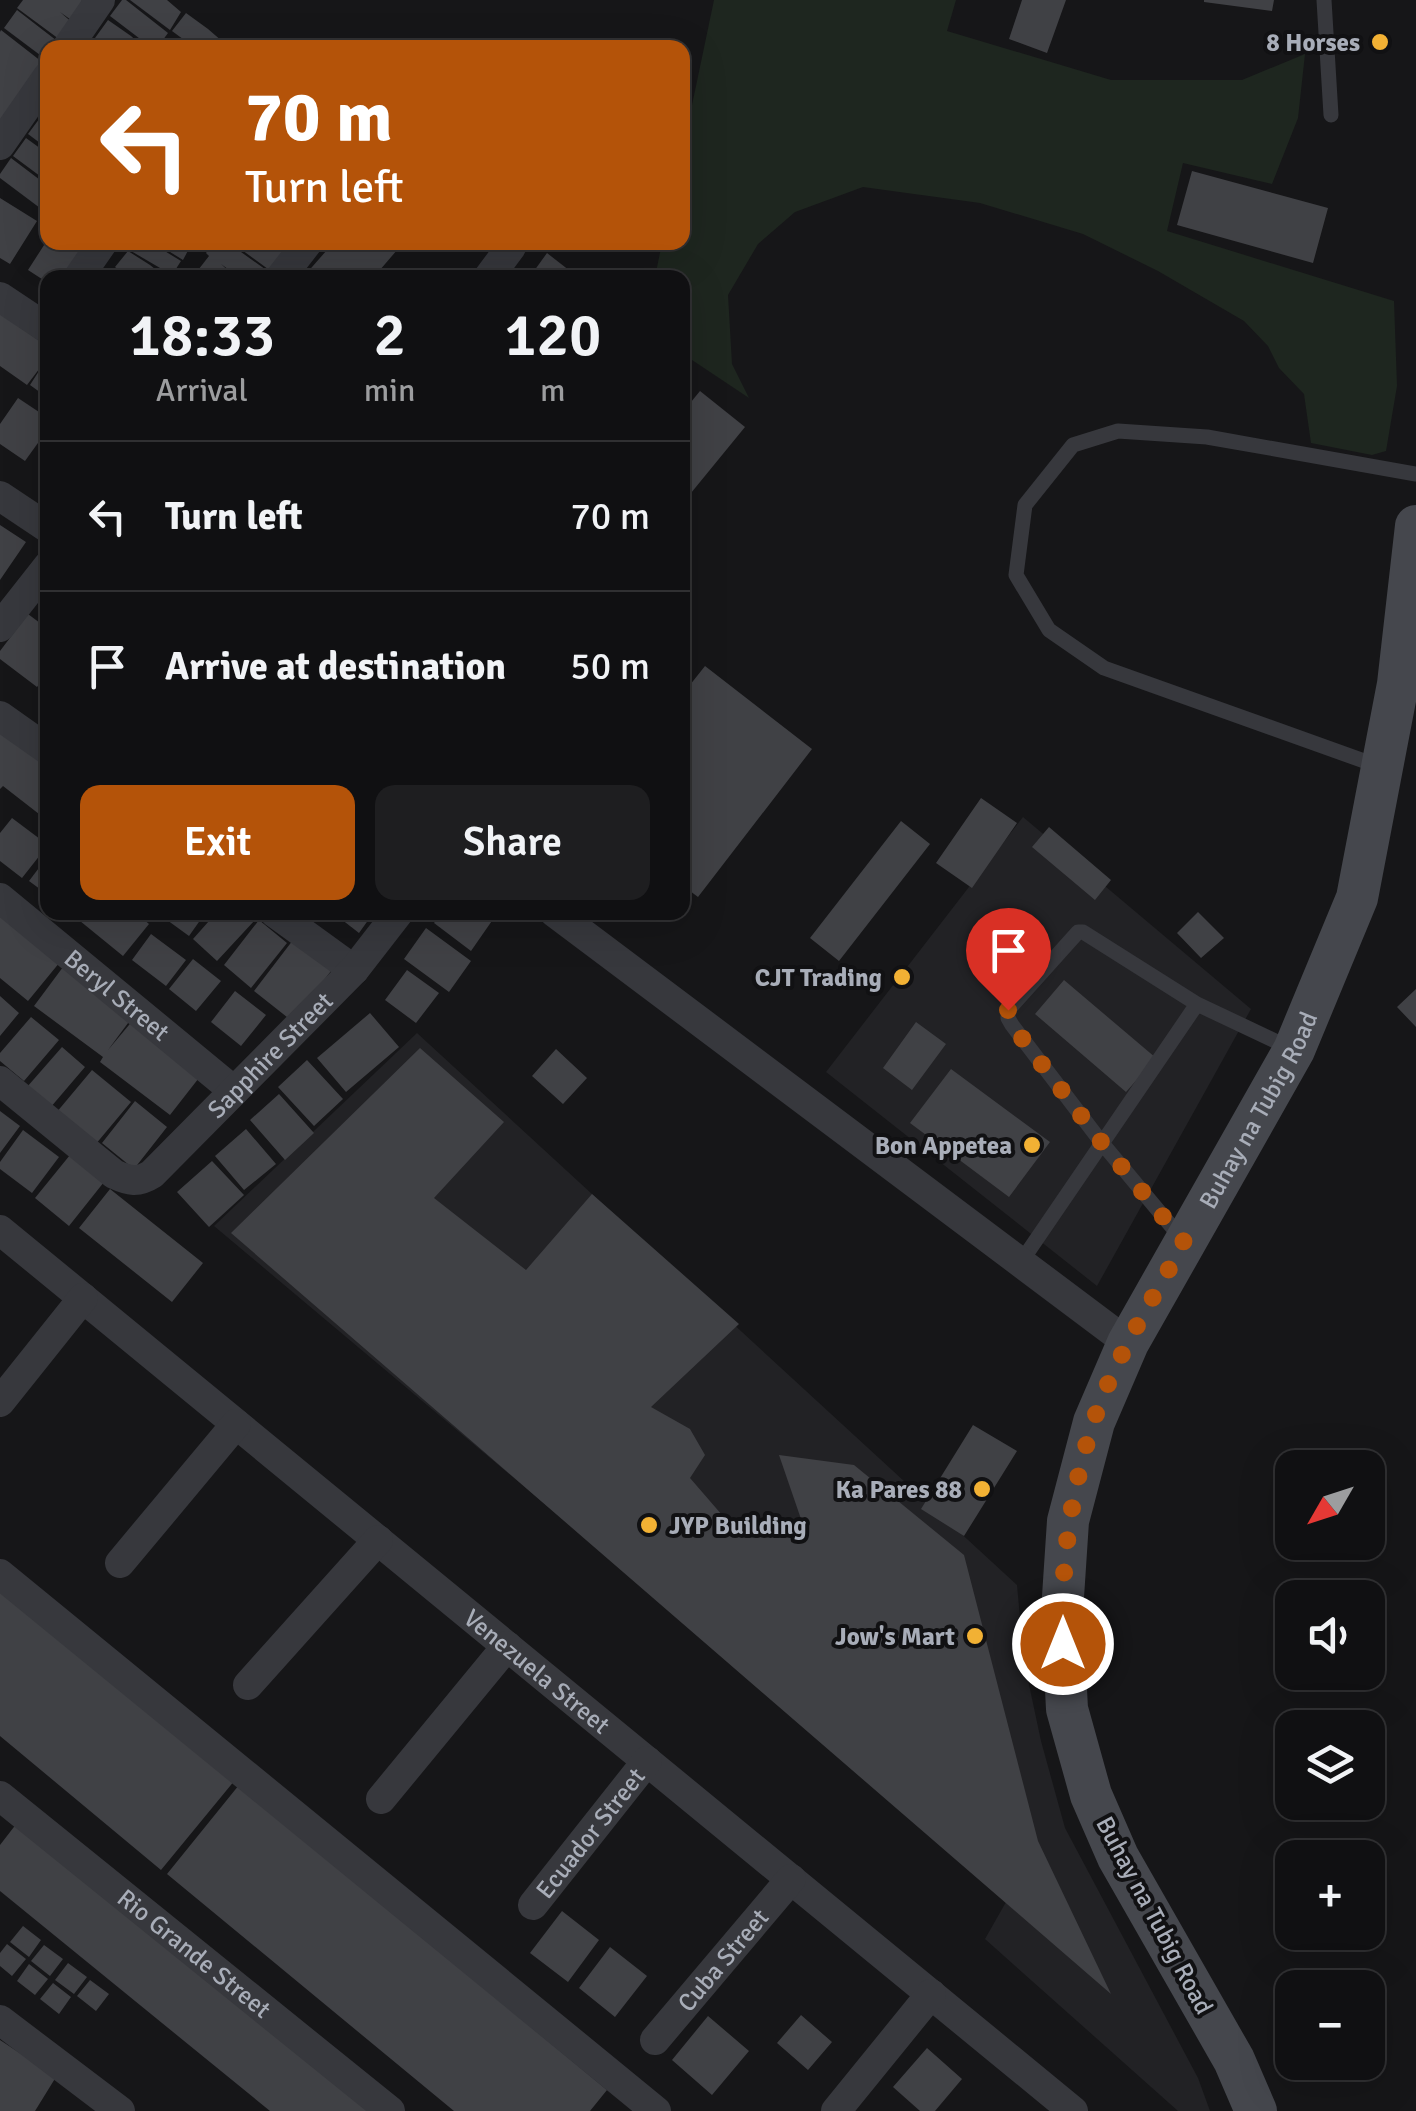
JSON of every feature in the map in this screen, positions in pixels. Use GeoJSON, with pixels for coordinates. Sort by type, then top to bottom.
{"type":"FeatureCollection","features":[{"type":"Feature","properties":{"kind":"main road","name":"Buhay na Tubig Road"},"geometry":{"type":"LineString","coordinates":[[1256,2111],[1234,2060],[1118,1857],[1091,1795],[1067,1710],[1062,1612],[1068,1521],[1094,1422],[1128,1343],[1294,1050],[1357,898],[1382,768],[1407,685],[1416,526]]}},
{"type":"Feature","properties":{"kind":"street"},"geometry":{"type":"LineString","coordinates":[[72,40],[100,0]]}},
{"type":"Feature","properties":{"kind":"street"},"geometry":{"type":"LineString","coordinates":[[0,145],[40,88]]}},
{"type":"Feature","properties":{"kind":"street"},"geometry":{"type":"LineString","coordinates":[[286,270],[302,250]]}},
{"type":"Feature","properties":{"kind":"street"},"geometry":{"type":"LineString","coordinates":[[0,297],[40,322]]}},
{"type":"Feature","properties":{"kind":"street"},"geometry":{"type":"LineString","coordinates":[[0,496],[40,523]]}},
{"type":"Feature","properties":{"kind":"street"},"geometry":{"type":"LineString","coordinates":[[0,626],[40,576]]}},
{"type":"Feature","properties":{"kind":"street"},"geometry":{"type":"LineString","coordinates":[[0,716],[40,744]]}},
{"type":"Feature","properties":{"kind":"street","name":"Beryl Street"},"geometry":{"type":"LineString","coordinates":[[0,898],[234,1091]]}},
{"type":"Feature","properties":{"kind":"street"},"geometry":{"type":"LineString","coordinates":[[285,920],[354,970]]}},
{"type":"Feature","properties":{"kind":"street","name":"Sapphire Street"},"geometry":{"type":"LineString","coordinates":[[0,1081],[114,1174],[129,1181],[142,1180],[354,970],[393,920]]}},
{"type":"Feature","properties":{"kind":"street"},"geometry":{"type":"LineString","coordinates":[[565,920],[1128,1343]]}},
{"type":"Feature","properties":{"kind":"street","name":"Venezuela Street"},"geometry":{"type":"LineString","coordinates":[[0,1230],[932,1994],[1058,2106]]}},
{"type":"Feature","properties":{"kind":"street"},"geometry":{"type":"LineString","coordinates":[[0,1402],[83,1298]]}},
{"type":"Feature","properties":{"kind":"street"},"geometry":{"type":"LineString","coordinates":[[120,1562],[236,1424]]}},
{"type":"Feature","properties":{"kind":"street"},"geometry":{"type":"LineString","coordinates":[[248,1684],[378,1540]]}},
{"type":"Feature","properties":{"kind":"street"},"geometry":{"type":"LineString","coordinates":[[0,1574],[656,2111]]}},
{"type":"Feature","properties":{"kind":"street"},"geometry":{"type":"LineString","coordinates":[[381,1799],[508,1646]]}},
{"type":"Feature","properties":{"kind":"street","name":"Ecuador Street"},"geometry":{"type":"LineString","coordinates":[[534,1904],[647,1761]]}},
{"type":"Feature","properties":{"kind":"street","name":"Rio Grande Street"},"geometry":{"type":"LineString","coordinates":[[0,1796],[390,2111]]}},
{"type":"Feature","properties":{"kind":"street","name":"Cuba Street"},"geometry":{"type":"LineString","coordinates":[[655,2040],[791,1879]]}},
{"type":"Feature","properties":{"kind":"street"},"geometry":{"type":"LineString","coordinates":[[836,2111],[932,1994]]}},
{"type":"Feature","properties":{"kind":"street"},"geometry":{"type":"LineString","coordinates":[[0,2020],[120,2111]]}},
{"type":"Feature","properties":{"kind":"lane"},"geometry":{"type":"LineString","coordinates":[[1324,0],[1331,115]]}},
{"type":"Feature","properties":{"kind":"lane"},"geometry":{"type":"LineString","coordinates":[[1382,768],[1104,668],[1049,630],[1016,575],[1026,505],[1073,445],[1118,430],[1207,437],[1416,474]]}},
{"type":"Feature","properties":{"kind":"lane"},"geometry":{"type":"LineString","coordinates":[[1184,1242],[1012,1025],[1008,1010],[1078,932],[1083,932],[1198,1004],[1294,1050]]}},
{"type":"Feature","properties":{"kind":"lane"},"geometry":{"type":"LineString","coordinates":[[1021,1262],[1198,1004]]}},
{"type":"Feature","properties":{"kind":"shaded area"},"geometry":{"type":"Polygon","coordinates":[[[714,0],[956,0],[947,31],[1111,80],[1242,80],[1305,54],[1298,118],[1272,184],[1183,163],[1167,231],[1394,301],[1397,386],[1386,451],[1372,455],[1311,443],[1304,394],[1279,368],[1268,346],[1244,321],[1158,271],[1083,234],[980,203],[863,187],[795,212],[758,244],[728,295],[732,364],[749,398],[690,359],[690,270],[656,270],[661,250],[690,250],[690,115],[714,0]]]}},
{"type":"Feature","properties":{"kind":"shaded area"},"geometry":{"type":"Polygon","coordinates":[[[1023,817],[1251,1009],[1097,1286],[826,1072],[1023,817]]]}},
{"type":"Feature","properties":{"kind":"shaded area","name":"JYP Building"},"geometry":{"type":"Polygon","coordinates":[[[417,1033],[1017,1585],[1024,1661],[1065,1828],[1198,2078],[1210,2111],[1178,2111],[985,1939],[1010,1895],[214,1226],[417,1033]]]}},
{"type":"Feature","properties":{"kind":"building"},"geometry":{"type":"Polygon","coordinates":[[[23,0],[82,0],[74,22],[60,12],[75,25],[64,40],[17,8],[23,0]]]}},
{"type":"Feature","properties":{"kind":"building"},"geometry":{"type":"Polygon","coordinates":[[[126,0],[168,33],[163,40],[142,40],[110,16],[126,0]]]}},
{"type":"Feature","properties":{"kind":"building"},"geometry":{"type":"Polygon","coordinates":[[[130,0],[167,0],[181,12],[170,30],[130,0]]]}},
{"type":"Feature","properties":{"kind":"building"},"geometry":{"type":"Polygon","coordinates":[[[1022,0],[1066,0],[1047,53],[1009,39],[1022,0]]]}},
{"type":"Feature","properties":{"kind":"building"},"geometry":{"type":"Polygon","coordinates":[[[1204,0],[1274,0],[1272,11],[1204,0]]]}},
{"type":"Feature","properties":{"kind":"building"},"geometry":{"type":"Polygon","coordinates":[[[17,10],[56,40],[40,40],[40,55],[4,28],[17,10]]]}},
{"type":"Feature","properties":{"kind":"building"},"geometry":{"type":"Polygon","coordinates":[[[186,13],[221,40],[184,40],[172,31],[186,13]]]}},
{"type":"Feature","properties":{"kind":"building"},"geometry":{"type":"Polygon","coordinates":[[[108,20],[135,40],[98,40],[95,38],[108,20]]]}},
{"type":"Feature","properties":{"kind":"building"},"geometry":{"type":"Polygon","coordinates":[[[0,32],[40,60],[40,73],[0,129],[0,32]]]}},
{"type":"Feature","properties":{"kind":"building"},"geometry":{"type":"Polygon","coordinates":[[[40,118],[40,143],[28,134],[40,118]]]}},
{"type":"Feature","properties":{"kind":"building"},"geometry":{"type":"Polygon","coordinates":[[[26,138],[40,148],[40,176],[13,156],[26,138]]]}},
{"type":"Feature","properties":{"kind":"building"},"geometry":{"type":"Polygon","coordinates":[[[11,158],[40,180],[40,208],[0,178],[11,158]]]}},
{"type":"Feature","properties":{"kind":"building"},"geometry":{"type":"Polygon","coordinates":[[[1192,171],[1328,208],[1313,263],[1177,225],[1192,171]]]}},
{"type":"Feature","properties":{"kind":"building"},"geometry":{"type":"Polygon","coordinates":[[[0,198],[37,221],[10,264],[0,258],[0,198]]]}},
{"type":"Feature","properties":{"kind":"building"},"geometry":{"type":"Polygon","coordinates":[[[41,250],[88,251],[75,270],[40,270],[40,278],[28,270],[41,250]]]}},
{"type":"Feature","properties":{"kind":"building"},"geometry":{"type":"Polygon","coordinates":[[[163,250],[181,261],[175,270],[163,270],[131,251],[163,250]]]}},
{"type":"Feature","properties":{"kind":"building"},"geometry":{"type":"Polygon","coordinates":[[[167,250],[188,250],[183,260],[167,250]]]}},
{"type":"Feature","properties":{"kind":"building"},"geometry":{"type":"Polygon","coordinates":[[[238,250],[266,270],[229,270],[221,264],[227,270],[198,270],[209,256],[206,253],[238,250]]]}},
{"type":"Feature","properties":{"kind":"building"},"geometry":{"type":"Polygon","coordinates":[[[242,250],[279,250],[284,254],[269,270],[242,250]]]}},
{"type":"Feature","properties":{"kind":"building"},"geometry":{"type":"Polygon","coordinates":[[[327,250],[397,250],[380,270],[309,270],[327,250]]]}},
{"type":"Feature","properties":{"kind":"building"},"geometry":{"type":"Polygon","coordinates":[[[128,251],[156,270],[119,270],[115,267],[128,251]]]}},
{"type":"Feature","properties":{"kind":"building"},"geometry":{"type":"Polygon","coordinates":[[[547,253],[569,270],[535,270],[547,253]]]}},
{"type":"Feature","properties":{"kind":"building"},"geometry":{"type":"Polygon","coordinates":[[[0,313],[40,341],[40,368],[27,385],[0,366],[0,313]]]}},
{"type":"Feature","properties":{"kind":"building"},"geometry":{"type":"Polygon","coordinates":[[[40,369],[40,392],[30,385],[40,369]]]}},
{"type":"Feature","properties":{"kind":"building"},"geometry":{"type":"Polygon","coordinates":[[[700,391],[745,427],[690,494],[690,403],[700,391]]]}},
{"type":"Feature","properties":{"kind":"building"},"geometry":{"type":"Polygon","coordinates":[[[18,398],[40,413],[40,440],[25,461],[0,444],[0,424],[18,398]]]}},
{"type":"Feature","properties":{"kind":"building"},"geometry":{"type":"Polygon","coordinates":[[[0,525],[26,542],[0,580],[0,525]]]}},
{"type":"Feature","properties":{"kind":"building"},"geometry":{"type":"Polygon","coordinates":[[[28,614],[40,623],[37,687],[0,659],[0,651],[28,614]]]}},
{"type":"Feature","properties":{"kind":"building"},"geometry":{"type":"Polygon","coordinates":[[[705,666],[812,749],[698,897],[690,891],[690,685],[705,666]]]}},
{"type":"Feature","properties":{"kind":"building"},"geometry":{"type":"Polygon","coordinates":[[[0,726],[40,752],[40,815],[3,786],[0,789],[0,726]]]}},
{"type":"Feature","properties":{"kind":"building"},"geometry":{"type":"Polygon","coordinates":[[[981,798],[1017,823],[972,888],[936,863],[981,798]]]}},
{"type":"Feature","properties":{"kind":"building"},"geometry":{"type":"Polygon","coordinates":[[[12,818],[40,839],[40,855],[22,878],[0,861],[0,833],[12,818]]]}},
{"type":"Feature","properties":{"kind":"building"},"geometry":{"type":"Polygon","coordinates":[[[901,821],[930,844],[839,961],[810,938],[901,821]]]}},
{"type":"Feature","properties":{"kind":"building"},"geometry":{"type":"Polygon","coordinates":[[[1049,827],[1111,880],[1095,900],[1032,847],[1049,827]]]}},
{"type":"Feature","properties":{"kind":"building"},"geometry":{"type":"Polygon","coordinates":[[[40,867],[40,889],[29,881],[40,867]]]}},
{"type":"Feature","properties":{"kind":"building"},"geometry":{"type":"Polygon","coordinates":[[[1198,912],[1224,938],[1201,958],[1177,933],[1198,912]]]}},
{"type":"Feature","properties":{"kind":"building"},"geometry":{"type":"Polygon","coordinates":[[[0,914],[60,962],[28,1001],[0,978],[0,914]]]}},
{"type":"Feature","properties":{"kind":"building"},"geometry":{"type":"Polygon","coordinates":[[[79,920],[144,920],[149,924],[123,956],[79,920]]]}},
{"type":"Feature","properties":{"kind":"building"},"geometry":{"type":"Polygon","coordinates":[[[167,920],[200,920],[189,936],[167,920]]]}},
{"type":"Feature","properties":{"kind":"building"},"geometry":{"type":"Polygon","coordinates":[[[210,920],[255,920],[217,961],[193,939],[210,920]]]}},
{"type":"Feature","properties":{"kind":"building"},"geometry":{"type":"Polygon","coordinates":[[[259,920],[287,943],[251,988],[224,965],[259,920]]]}},
{"type":"Feature","properties":{"kind":"building"},"geometry":{"type":"Polygon","coordinates":[[[342,920],[368,920],[359,933],[342,920]]]}},
{"type":"Feature","properties":{"kind":"building"},"geometry":{"type":"Polygon","coordinates":[[[436,920],[493,920],[471,951],[434,923],[436,920]]]}},
{"type":"Feature","properties":{"kind":"building"},"geometry":{"type":"Polygon","coordinates":[[[426,928],[471,961],[449,992],[404,959],[426,928]]]}},
{"type":"Feature","properties":{"kind":"building"},"geometry":{"type":"Polygon","coordinates":[[[151,934],[186,960],[166,986],[132,960],[151,934]]]}},
{"type":"Feature","properties":{"kind":"building"},"geometry":{"type":"Polygon","coordinates":[[[293,940],[331,971],[292,1021],[254,991],[293,940]]]}},
{"type":"Feature","properties":{"kind":"building"},"geometry":{"type":"Polygon","coordinates":[[[193,959],[221,981],[196,1011],[169,989],[193,959]]]}},
{"type":"Feature","properties":{"kind":"building"},"geometry":{"type":"Polygon","coordinates":[[[66,963],[134,1015],[108,1050],[134,1019],[202,1074],[170,1115],[100,1062],[103,1057],[34,1006],[66,963]]]}},
{"type":"Feature","properties":{"kind":"building"},"geometry":{"type":"Polygon","coordinates":[[[407,970],[439,993],[416,1023],[385,1000],[407,970]]]}},
{"type":"Feature","properties":{"kind":"building"},"geometry":{"type":"Polygon","coordinates":[[[1064,980],[1156,1058],[1126,1092],[1035,1014],[1064,980]]]}},
{"type":"Feature","properties":{"kind":"building"},"geometry":{"type":"Polygon","coordinates":[[[1416,989],[1416,1027],[1397,1007],[1416,989]]]}},
{"type":"Feature","properties":{"kind":"building"},"geometry":{"type":"Polygon","coordinates":[[[235,991],[266,1015],[241,1046],[211,1022],[235,991]]]}},
{"type":"Feature","properties":{"kind":"building"},"geometry":{"type":"Polygon","coordinates":[[[0,996],[19,1013],[0,1036],[0,996]]]}},
{"type":"Feature","properties":{"kind":"building"},"geometry":{"type":"Polygon","coordinates":[[[370,1013],[399,1047],[346,1092],[317,1058],[370,1013]]]}},
{"type":"Feature","properties":{"kind":"building"},"geometry":{"type":"Polygon","coordinates":[[[31,1017],[59,1040],[24,1081],[0,1061],[0,1053],[31,1017]]]}},
{"type":"Feature","properties":{"kind":"building"},"geometry":{"type":"Polygon","coordinates":[[[916,1022],[946,1044],[912,1090],[883,1068],[916,1022]]]}},
{"type":"Feature","properties":{"kind":"building"},"geometry":{"type":"Polygon","coordinates":[[[62,1047],[85,1067],[50,1108],[27,1087],[62,1047]]]}},
{"type":"Feature","properties":{"kind":"building","name":"JYP Building"},"geometry":{"type":"Polygon","coordinates":[[[420,1048],[504,1122],[434,1198],[526,1270],[592,1194],[739,1324],[651,1407],[690,1429],[705,1455],[690,1478],[735,1530],[801,1519],[779,1455],[854,1465],[964,1555],[1038,1841],[1111,1994],[231,1233],[420,1048]]]}},
{"type":"Feature","properties":{"kind":"building"},"geometry":{"type":"Polygon","coordinates":[[[556,1049],[587,1078],[563,1104],[532,1076],[556,1049]]]}},
{"type":"Feature","properties":{"kind":"building"},"geometry":{"type":"Polygon","coordinates":[[[307,1060],[343,1099],[314,1126],[278,1087],[307,1060]]]}},
{"type":"Feature","properties":{"kind":"building"},"geometry":{"type":"Polygon","coordinates":[[[951,1069],[1050,1142],[1009,1197],[910,1123],[951,1069]]]}},
{"type":"Feature","properties":{"kind":"building"},"geometry":{"type":"Polygon","coordinates":[[[92,1070],[131,1102],[95,1145],[56,1113],[92,1070]]]}},
{"type":"Feature","properties":{"kind":"building"},"geometry":{"type":"Polygon","coordinates":[[[279,1094],[314,1133],[285,1160],[250,1120],[279,1094]]]}},
{"type":"Feature","properties":{"kind":"building"},"geometry":{"type":"Polygon","coordinates":[[[135,1101],[167,1127],[134,1169],[102,1143],[135,1101]]]}},
{"type":"Feature","properties":{"kind":"building"},"geometry":{"type":"Polygon","coordinates":[[[0,1111],[20,1126],[0,1153],[0,1111]]]}},
{"type":"Feature","properties":{"kind":"building"},"geometry":{"type":"Polygon","coordinates":[[[246,1129],[276,1164],[244,1190],[215,1156],[246,1129]]]}},
{"type":"Feature","properties":{"kind":"building"},"geometry":{"type":"Polygon","coordinates":[[[23,1130],[59,1157],[32,1193],[0,1169],[0,1162],[23,1130]]]}},
{"type":"Feature","properties":{"kind":"building"},"geometry":{"type":"Polygon","coordinates":[[[70,1155],[104,1182],[69,1226],[35,1198],[70,1155]]]}},
{"type":"Feature","properties":{"kind":"building"},"geometry":{"type":"Polygon","coordinates":[[[212,1161],[244,1195],[209,1227],[177,1192],[212,1161]]]}},
{"type":"Feature","properties":{"kind":"building"},"geometry":{"type":"Polygon","coordinates":[[[110,1189],[203,1263],[172,1302],[79,1228],[110,1189]]]}},
{"type":"Feature","properties":{"kind":"building"},"geometry":{"type":"Polygon","coordinates":[[[973,1425],[1017,1451],[964,1536],[921,1509],[973,1425]]]}},
{"type":"Feature","properties":{"kind":"building"},"geometry":{"type":"Polygon","coordinates":[[[0,1586],[235,1780],[161,1870],[0,1736],[0,1586]]]}},
{"type":"Feature","properties":{"kind":"building"},"geometry":{"type":"Polygon","coordinates":[[[239,1785],[607,2090],[590,2111],[454,2111],[167,1874],[239,1785]]]}},
{"type":"Feature","properties":{"kind":"building"},"geometry":{"type":"Polygon","coordinates":[[[17,1823],[371,2111],[270,2111],[0,1891],[0,1845],[17,1823]]]}},
{"type":"Feature","properties":{"kind":"building"},"geometry":{"type":"Polygon","coordinates":[[[562,1911],[599,1940],[568,1982],[530,1953],[562,1911]]]}},
{"type":"Feature","properties":{"kind":"building"},"geometry":{"type":"Polygon","coordinates":[[[23,1926],[41,1940],[29,1957],[10,1942],[23,1926]]]}},
{"type":"Feature","properties":{"kind":"building"},"geometry":{"type":"Polygon","coordinates":[[[7,1944],[26,1959],[12,1976],[0,1966],[0,1953],[7,1944]]]}},
{"type":"Feature","properties":{"kind":"building"},"geometry":{"type":"Polygon","coordinates":[[[44,1945],[63,1959],[50,1976],[31,1961],[44,1945]]]}},
{"type":"Feature","properties":{"kind":"building"},"geometry":{"type":"Polygon","coordinates":[[[610,1947],[647,1976],[615,2017],[579,1988],[610,1947]]]}},
{"type":"Feature","properties":{"kind":"building"},"geometry":{"type":"Polygon","coordinates":[[[68,1963],[87,1977],[74,1994],[55,1980],[68,1963]]]}},
{"type":"Feature","properties":{"kind":"building"},"geometry":{"type":"Polygon","coordinates":[[[29,1964],[48,1979],[35,1995],[17,1981],[29,1964]]]}},
{"type":"Feature","properties":{"kind":"building"},"geometry":{"type":"Polygon","coordinates":[[[90,1980],[109,1994],[96,2011],[77,1996],[90,1980]]]}},
{"type":"Feature","properties":{"kind":"building"},"geometry":{"type":"Polygon","coordinates":[[[53,1983],[71,1997],[59,2014],[40,1999],[53,1983]]]}},
{"type":"Feature","properties":{"kind":"building"},"geometry":{"type":"Polygon","coordinates":[[[801,2015],[832,2042],[808,2070],[777,2043],[801,2015]]]}},
{"type":"Feature","properties":{"kind":"building"},"geometry":{"type":"Polygon","coordinates":[[[708,2016],[749,2051],[712,2095],[672,2060],[708,2016]]]}},
{"type":"Feature","properties":{"kind":"building"},"geometry":{"type":"Polygon","coordinates":[[[0,2040],[56,2077],[35,2111],[0,2111],[0,2040]]]}},
{"type":"Feature","properties":{"kind":"building"},"geometry":{"type":"Polygon","coordinates":[[[927,2048],[962,2079],[935,2111],[920,2111],[893,2087],[927,2048]]]}},
{"type":"Feature","properties":{"kind":"place","name":"8 Horses"},"geometry":{"type":"Point","coordinates":[1380,42]}},
{"type":"Feature","properties":{"kind":"place","name":"CJT Trading"},"geometry":{"type":"Point","coordinates":[902,977]}},
{"type":"Feature","properties":{"kind":"place","name":"Bon Appetea"},"geometry":{"type":"Point","coordinates":[1032,1145]}},
{"type":"Feature","properties":{"kind":"place","name":"Ka Pares 88"},"geometry":{"type":"Point","coordinates":[982,1489]}},
{"type":"Feature","properties":{"kind":"place","name":"JYP Building"},"geometry":{"type":"Point","coordinates":[649,1525]}},
{"type":"Feature","properties":{"kind":"place","name":"Jow's Mart"},"geometry":{"type":"Point","coordinates":[975,1636]}},
{"type":"Feature","properties":{"kind":"route"},"geometry":{"type":"LineString","coordinates":[[1008,1010],[1012,1025],[1184,1242],[1128,1343],[1094,1422],[1068,1521],[1063,1644]]}}]}
